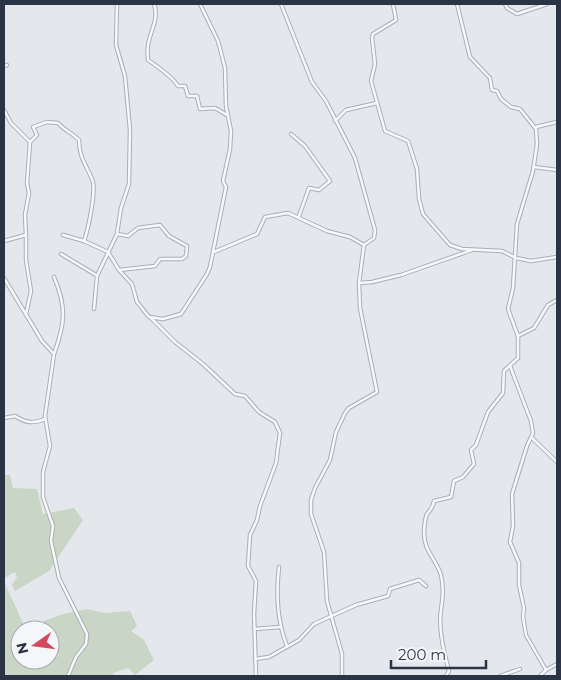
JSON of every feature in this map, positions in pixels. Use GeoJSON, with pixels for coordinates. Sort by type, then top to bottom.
{"type":"FeatureCollection","features":[{"type":"Feature","properties":{"kind":"street"},"geometry":{"type":"LineString","coordinates":[[94,309],[97,276],[118,234],[121,208],[129,184],[131,152],[128,96],[116,45],[117,4]]}},
{"type":"Feature","properties":{"kind":"street"},"geometry":{"type":"LineString","coordinates":[[154,4],[156,20],[148,36],[148,60],[166,76],[173,78],[178,86],[185,86],[188,96],[197,96],[200,109],[214,108],[227,115]]}},
{"type":"Feature","properties":{"kind":"street"},"geometry":{"type":"LineString","coordinates":[[149,317],[163,319],[181,314],[210,267],[226,187],[223,181],[230,149],[231,131],[227,115],[225,68],[221,51],[200,4]]}},
{"type":"Feature","properties":{"kind":"street"},"geometry":{"type":"LineString","coordinates":[[281,4],[307,72],[355,158],[373,218],[375,235],[364,245],[359,283],[362,316],[378,388],[375,395],[349,408],[345,414],[336,432],[330,460],[314,488],[311,500],[311,514],[324,552],[327,601],[342,654],[342,676]]}},
{"type":"Feature","properties":{"kind":"street"},"geometry":{"type":"LineString","coordinates":[[393,4],[396,20],[373,34],[374,64],[371,81],[385,131],[408,141],[417,169],[419,199],[424,214],[450,245],[462,249],[502,251],[516,258],[541,261],[557,257]]}},
{"type":"Feature","properties":{"kind":"street"},"geometry":{"type":"LineString","coordinates":[[457,4],[470,57],[490,78],[492,90],[497,91],[501,99],[511,107],[520,109],[536,129]]}},
{"type":"Feature","properties":{"kind":"street"},"geometry":{"type":"LineString","coordinates":[[506,4],[507,8],[516,14],[547,4]]}},
{"type":"Feature","properties":{"kind":"street"},"geometry":{"type":"LineString","coordinates":[[335,121],[346,110],[377,103]]}},
{"type":"Feature","properties":{"kind":"street"},"geometry":{"type":"LineString","coordinates":[[4,110],[12,123],[30,142]]}},
{"type":"Feature","properties":{"kind":"street"},"geometry":{"type":"LineString","coordinates":[[26,315],[31,291],[26,260],[25,215],[29,193],[27,183],[30,142],[37,135],[34,127],[52,121],[58,123],[63,129],[79,140],[80,158],[93,180],[93,204],[84,241]]}},
{"type":"Feature","properties":{"kind":"street"},"geometry":{"type":"LineString","coordinates":[[446,676],[449,671],[442,623],[444,604],[442,578],[437,564],[425,546],[427,515],[433,508],[434,501],[451,497],[454,480],[463,477],[474,464],[471,450],[476,445],[488,412],[503,393],[503,373],[518,358],[518,336],[508,309],[513,288],[517,224],[527,197],[534,167],[536,126],[557,122]]}},
{"type":"Feature","properties":{"kind":"street"},"geometry":{"type":"LineString","coordinates":[[291,134],[305,146],[330,181],[319,190],[308,188],[299,216]]}},
{"type":"Feature","properties":{"kind":"street"},"geometry":{"type":"LineString","coordinates":[[534,167],[557,170]]}},
{"type":"Feature","properties":{"kind":"street"},"geometry":{"type":"LineString","coordinates":[[214,252],[257,234],[265,217],[288,213],[299,216],[327,231],[350,237],[364,245]]}},
{"type":"Feature","properties":{"kind":"street"},"geometry":{"type":"LineString","coordinates":[[118,234],[128,236],[138,228],[160,225],[169,236],[187,246],[186,256],[182,259],[160,259],[155,266],[119,270]]}},
{"type":"Feature","properties":{"kind":"street"},"geometry":{"type":"LineString","coordinates":[[4,241],[26,235]]}},
{"type":"Feature","properties":{"kind":"street"},"geometry":{"type":"LineString","coordinates":[[63,235],[84,241],[108,252],[119,270],[132,284],[137,302],[149,317],[174,342],[204,364],[235,394],[245,396],[259,412],[275,422],[280,433],[276,463],[250,535],[248,566],[256,581],[256,676]]}},
{"type":"Feature","properties":{"kind":"street"},"geometry":{"type":"LineString","coordinates":[[359,283],[372,282],[401,274],[474,249]]}},
{"type":"Feature","properties":{"kind":"street"},"geometry":{"type":"LineString","coordinates":[[61,254],[97,276]]}},
{"type":"Feature","properties":{"kind":"street"},"geometry":{"type":"LineString","coordinates":[[54,277],[62,296],[64,321],[54,354],[46,419],[50,446],[43,472],[43,498],[53,526],[51,542],[59,578],[87,634],[86,644],[76,657],[68,676]]}},
{"type":"Feature","properties":{"kind":"street"},"geometry":{"type":"LineString","coordinates":[[4,278],[42,341],[54,354]]}},
{"type":"Feature","properties":{"kind":"street"},"geometry":{"type":"LineString","coordinates":[[518,336],[534,328],[548,305],[557,300]]}},
{"type":"Feature","properties":{"kind":"street"},"geometry":{"type":"LineString","coordinates":[[510,366],[531,420],[532,438],[526,446],[512,494],[513,526],[510,542],[519,563],[519,585],[524,608],[522,617],[526,635],[546,676]]}},
{"type":"Feature","properties":{"kind":"street"},"geometry":{"type":"LineString","coordinates":[[4,418],[15,416],[24,422],[36,423],[46,419]]}},
{"type":"Feature","properties":{"kind":"street"},"geometry":{"type":"LineString","coordinates":[[532,438],[557,462]]}},
{"type":"Feature","properties":{"kind":"street"},"geometry":{"type":"LineString","coordinates":[[279,567],[276,584],[280,627],[287,646]]}},
{"type":"Feature","properties":{"kind":"street"},"geometry":{"type":"LineString","coordinates":[[255,659],[269,657],[304,636],[314,624],[356,606],[388,596],[390,589],[419,580],[426,586]]}},
{"type":"Feature","properties":{"kind":"street"},"geometry":{"type":"LineString","coordinates":[[255,629],[280,627]]}},
{"type":"Feature","properties":{"kind":"street"},"geometry":{"type":"LineString","coordinates":[[540,676],[557,664]]}},
{"type":"Feature","properties":{"kind":"street"},"geometry":{"type":"LineString","coordinates":[[500,676],[520,669]]}},
{"type":"Feature","properties":{"kind":"green space"},"geometry":{"type":"Polygon","coordinates":[[[4,475],[10,475],[13,488],[37,489],[43,514],[74,508],[83,520],[49,571],[15,591],[12,585],[17,577],[15,572],[4,578],[4,475]]]}},
{"type":"Feature","properties":{"kind":"green space"},"geometry":{"type":"Polygon","coordinates":[[[4,581],[21,620],[10,620],[10,670],[60,670],[60,620],[47,620],[87,609],[105,613],[130,611],[137,626],[131,631],[144,640],[154,660],[135,675],[128,668],[113,673],[115,676],[4,676],[4,581]]]}}]}
